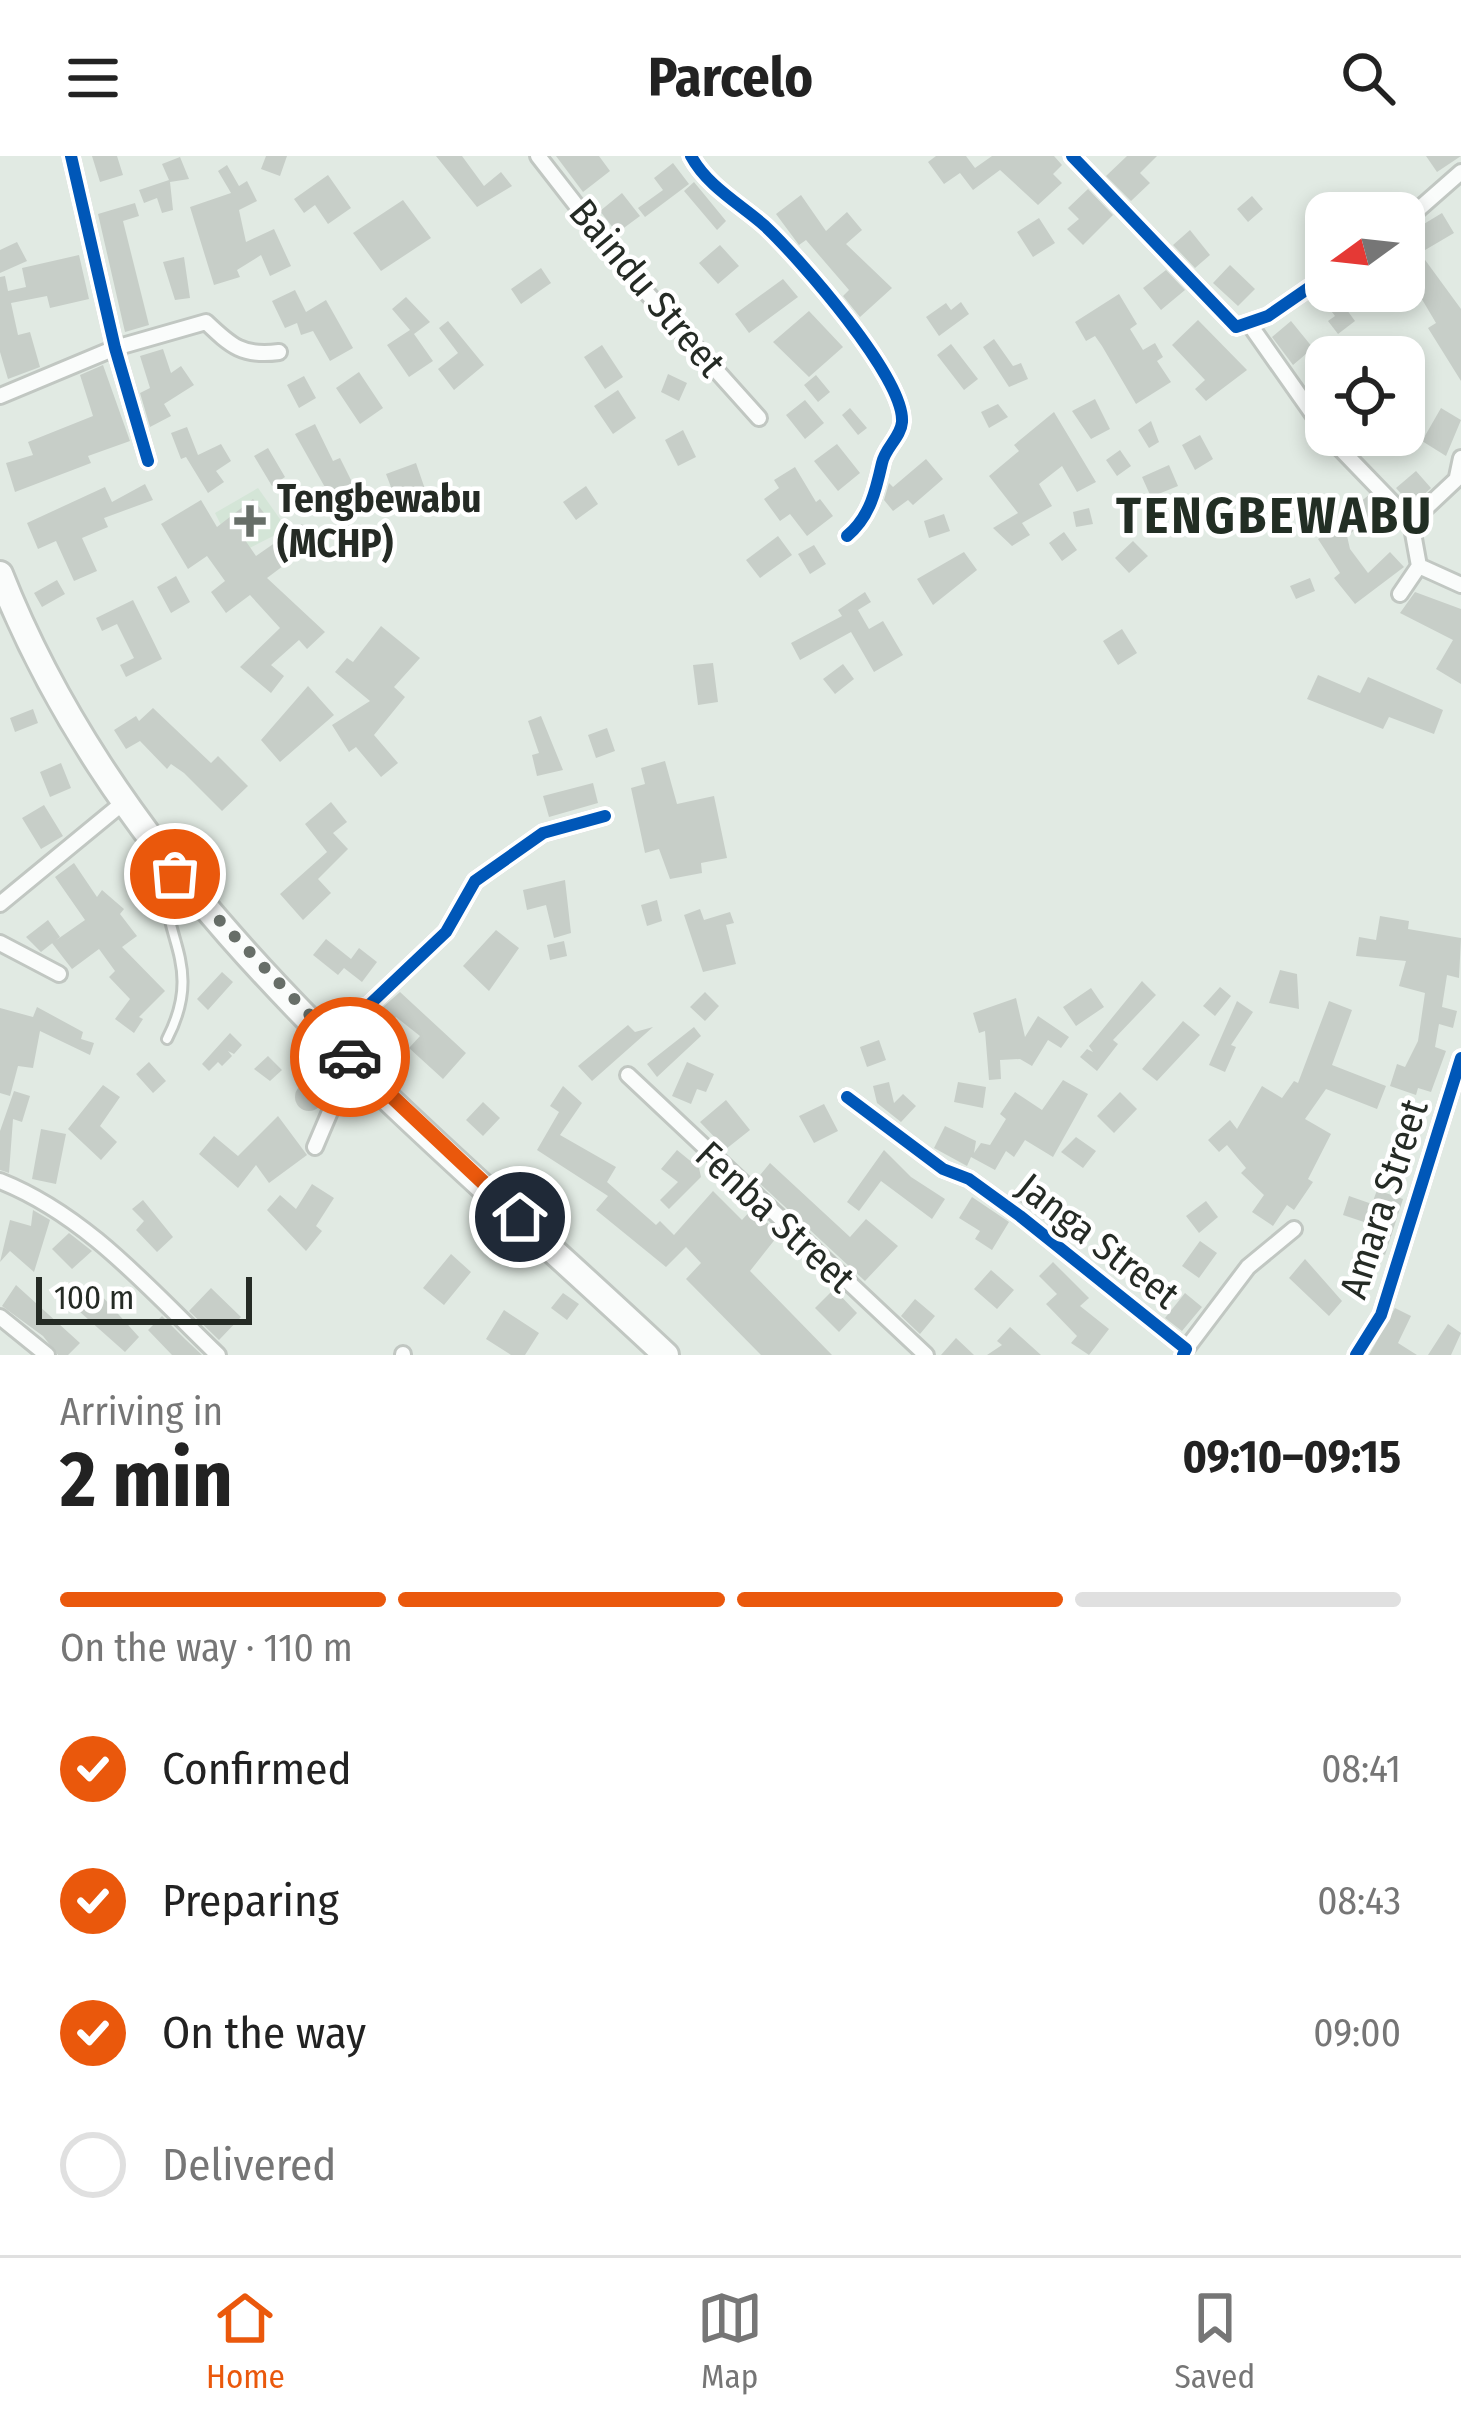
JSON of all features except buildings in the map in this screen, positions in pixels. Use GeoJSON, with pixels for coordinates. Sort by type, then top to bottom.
{"type":"FeatureCollection","features":[{"type":"Feature","properties":{"kind":"highway"},"geometry":{"type":"LineString","coordinates":[[0,574],[56,690],[169,866],[366,1074],[666,1355]]}},
{"type":"Feature","properties":{"kind":"street"},"geometry":{"type":"LineString","coordinates":[[70,156],[115,348],[148,461]]}},
{"type":"Feature","properties":{"kind":"street","name":"Baindu Street"},"geometry":{"type":"LineString","coordinates":[[538,156],[628,273],[759,418]]}},
{"type":"Feature","properties":{"kind":"street"},"geometry":{"type":"LineString","coordinates":[[691,156],[700,173],[766,227],[827,292],[901,404],[902,428],[882,458],[880,482],[860,526],[847,536]]}},
{"type":"Feature","properties":{"kind":"street"},"geometry":{"type":"LineString","coordinates":[[1072,156],[1223,318],[1236,326],[1250,325],[1305,290]]}},
{"type":"Feature","properties":{"kind":"street"},"geometry":{"type":"LineString","coordinates":[[1425,204],[1461,172]]}},
{"type":"Feature","properties":{"kind":"street"},"geometry":{"type":"LineString","coordinates":[[0,396],[115,348],[206,322],[233,348],[251,356],[279,352]]}},
{"type":"Feature","properties":{"kind":"street"},"geometry":{"type":"LineString","coordinates":[[1250,325],[1305,403]]}},
{"type":"Feature","properties":{"kind":"street"},"geometry":{"type":"LineString","coordinates":[[1348,456],[1411,522],[1419,566],[1400,594]]}},
{"type":"Feature","properties":{"kind":"street"},"geometry":{"type":"LineString","coordinates":[[1411,522],[1459,476],[1461,458]]}},
{"type":"Feature","properties":{"kind":"street"},"geometry":{"type":"LineString","coordinates":[[1419,566],[1461,585]]}},
{"type":"Feature","properties":{"kind":"street"},"geometry":{"type":"LineString","coordinates":[[0,904],[124,802]]}},
{"type":"Feature","properties":{"kind":"street"},"geometry":{"type":"LineString","coordinates":[[312,1020],[368,1006],[446,932],[475,881],[543,833],[605,816]]}},
{"type":"Feature","properties":{"kind":"street"},"geometry":{"type":"LineString","coordinates":[[0,944],[58,974]]}},
{"type":"Feature","properties":{"kind":"street","name":"Amara Street"},"geometry":{"type":"LineString","coordinates":[[1356,1355],[1382,1315],[1461,1058]]}},
{"type":"Feature","properties":{"kind":"street"},"geometry":{"type":"LineString","coordinates":[[315,1147],[332,1107],[366,1074]]}},
{"type":"Feature","properties":{"kind":"street","name":"Fenba Street"},"geometry":{"type":"LineString","coordinates":[[628,1075],[926,1355]]}},
{"type":"Feature","properties":{"kind":"street","name":"Janga Street"},"geometry":{"type":"LineString","coordinates":[[847,1097],[944,1169],[970,1179],[1020,1216],[1185,1352],[1248,1267],[1294,1228]]}},
{"type":"Feature","properties":{"kind":"street"},"geometry":{"type":"LineString","coordinates":[[0,1181],[49,1202],[218,1355]]}},
{"type":"Feature","properties":{"kind":"street"},"geometry":{"type":"LineString","coordinates":[[0,1318],[47,1355]]}},
{"type":"Feature","properties":{"kind":"lane"},"geometry":{"type":"LineString","coordinates":[[167,1039],[177,1019],[185,963],[166,906],[169,866]]}},
{"type":"Feature","properties":{"kind":"shaded area","name":"Tengbewabu (MCHP)"},"geometry":{"type":"Polygon","coordinates":[[[258,488],[287,529],[236,555],[215,513],[258,488]]]}},
{"type":"Feature","properties":{"kind":"cycle path"},"geometry":{"type":"LineString","coordinates":[[71,156],[115,348],[148,461]]}},
{"type":"Feature","properties":{"kind":"cycle path"},"geometry":{"type":"LineString","coordinates":[[691,156],[824,290],[869,349],[898,402],[901,427],[884,458],[867,512],[847,536]]}},
{"type":"Feature","properties":{"kind":"cycle path"},"geometry":{"type":"LineString","coordinates":[[1072,156],[1236,327],[1268,316],[1305,290]]}},
{"type":"Feature","properties":{"kind":"cycle path"},"geometry":{"type":"LineString","coordinates":[[312,1020],[368,1006],[446,932],[475,881],[543,833],[605,816]]}},
{"type":"Feature","properties":{"kind":"cycle path"},"geometry":{"type":"LineString","coordinates":[[1356,1355],[1381,1315],[1461,1058]]}},
{"type":"Feature","properties":{"kind":"cycle path"},"geometry":{"type":"LineString","coordinates":[[847,1097],[943,1169],[969,1179],[1020,1216],[1186,1349],[1183,1355]]}},
{"type":"Feature","properties":{"kind":"way so far"},"geometry":{"type":"LineString","coordinates":[[175,874],[350,1057]]}},
{"type":"Feature","properties":{"kind":"place","name":"Tengbewabu (MCHP)"},"geometry":{"type":"Point","coordinates":[250,521]}},
{"type":"Feature","properties":{"kind":"district","name":"TENGBEWABU"},"geometry":{"type":"Point","coordinates":[1275,516]}},
{"type":"Feature","properties":{"kind":"route"},"geometry":{"type":"LineString","coordinates":[[350,1057],[520,1217]]}}]}
